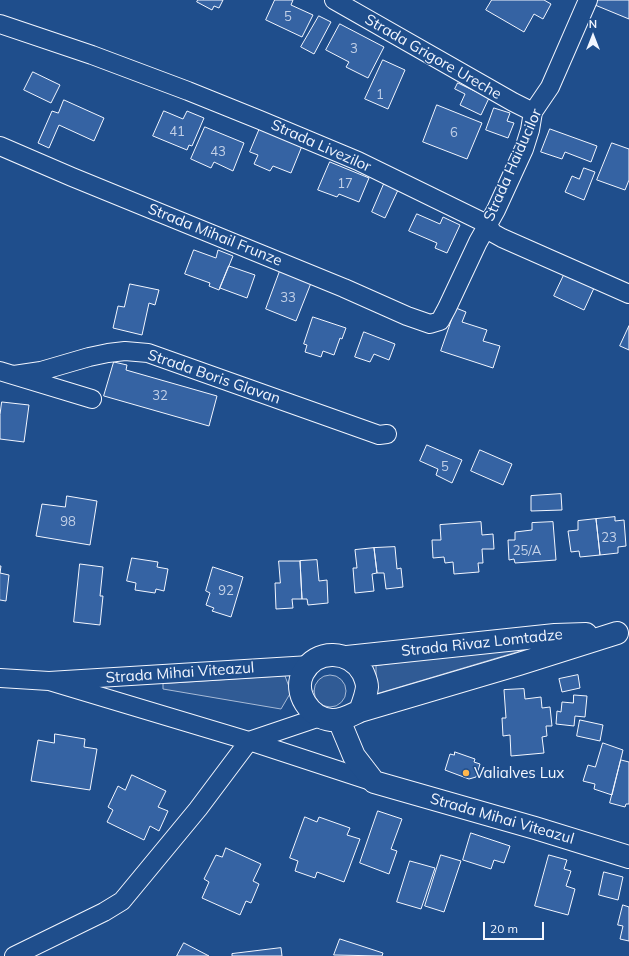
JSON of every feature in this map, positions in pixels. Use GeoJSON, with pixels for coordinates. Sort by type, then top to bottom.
{"type":"FeatureCollection","features":[{"type":"Feature","properties":{"kind":"street","name":"Strada Grigore Ureche"},"geometry":{"type":"LineString","coordinates":[[334,0],[479,83],[533,112]]}},
{"type":"Feature","properties":{"kind":"street","name":"Strada Haiducilor"},"geometry":{"type":"LineString","coordinates":[[430,324],[440,321],[487,224],[496,210],[524,149],[530,130],[533,112],[550,88],[588,0]]}},
{"type":"Feature","properties":{"kind":"street","name":"Strada Livezilor"},"geometry":{"type":"LineString","coordinates":[[0,24],[92,55],[188,90],[358,161],[487,224],[493,233],[502,238],[629,294]]}},
{"type":"Feature","properties":{"kind":"street","name":"Strada Mihail Frunze"},"geometry":{"type":"LineString","coordinates":[[0,146],[72,177],[337,285],[407,316],[430,324]]}},
{"type":"Feature","properties":{"kind":"street","name":"Strada Boris Glavan"},"geometry":{"type":"LineString","coordinates":[[7,373],[41,371],[108,353],[125,351],[148,353],[379,435],[386,434]]}},
{"type":"Feature","properties":{"kind":"street","name":"Strada Boris Glavan"},"geometry":{"type":"LineString","coordinates":[[7,373],[92,399]]}},
{"type":"Feature","properties":{"kind":"street","name":"Strada Rivaz Lomtadze"},"geometry":{"type":"LineString","coordinates":[[347,657],[555,635],[623,632]]}},
{"type":"Feature","properties":{"kind":"street","name":"Strada Rivaz Lomtadze"},"geometry":{"type":"LineString","coordinates":[[360,711],[623,632]]}},
{"type":"Feature","properties":{"kind":"street"},"geometry":{"type":"LineString","coordinates":[[14,956],[104,912],[122,901],[198,809],[249,741],[330,719],[360,711],[367,687],[366,679],[358,666],[347,657],[330,655],[319,658],[303,673],[301,686],[304,703],[311,711],[330,719],[354,756],[374,782]]}},
{"type":"Feature","properties":{"kind":"street","name":"Strada Mihai Viteazul"},"geometry":{"type":"LineString","coordinates":[[0,678],[50,681],[310,665]]}},
{"type":"Feature","properties":{"kind":"street","name":"Strada Mihai Viteazul"},"geometry":{"type":"LineString","coordinates":[[50,681],[249,741],[374,782],[535,828],[629,857]]}},
{"type":"Feature","properties":{"kind":"shaded area"},"geometry":{"type":"Polygon","coordinates":[[[525,644],[527,649],[376,694],[376,666],[525,644]]]}},
{"type":"Feature","properties":{"kind":"shaded area"},"geometry":{"type":"Polygon","coordinates":[[[327,675],[333,675],[343,682],[346,691],[345,697],[339,704],[333,707],[327,707],[317,700],[314,694],[314,688],[321,678],[327,675]]]}},
{"type":"Feature","properties":{"kind":"shaded area"},"geometry":{"type":"Polygon","coordinates":[[[285,676],[291,692],[281,709],[163,689],[163,684],[285,676]]]}},
{"type":"Feature","properties":{"kind":"building"},"geometry":{"type":"Polygon","coordinates":[[[198,0],[223,0],[219,8],[214,6],[212,10],[197,2],[198,0]]]}},
{"type":"Feature","properties":{"kind":"building"},"geometry":{"type":"Polygon","coordinates":[[[275,0],[293,0],[291,5],[313,15],[302,37],[266,20],[275,0]]]}},
{"type":"Feature","properties":{"kind":"building"},"geometry":{"type":"Polygon","coordinates":[[[492,0],[544,0],[551,4],[543,19],[534,14],[524,32],[486,10],[492,0]]]}},
{"type":"Feature","properties":{"kind":"building"},"geometry":{"type":"Polygon","coordinates":[[[597,0],[629,0],[629,19],[595,5],[597,0]]]}},
{"type":"Feature","properties":{"kind":"building"},"geometry":{"type":"Polygon","coordinates":[[[319,16],[331,22],[314,54],[301,47],[319,16]]]}},
{"type":"Feature","properties":{"kind":"building"},"geometry":{"type":"Polygon","coordinates":[[[340,24],[384,47],[368,78],[346,67],[349,62],[326,50],[340,24]]]}},
{"type":"Feature","properties":{"kind":"building"},"geometry":{"type":"Polygon","coordinates":[[[383,60],[405,70],[388,109],[365,99],[383,60]]]}},
{"type":"Feature","properties":{"kind":"building"},"geometry":{"type":"Polygon","coordinates":[[[33,72],[60,85],[51,103],[24,90],[33,72]]]}},
{"type":"Feature","properties":{"kind":"building"},"geometry":{"type":"Polygon","coordinates":[[[458,83],[489,98],[481,115],[460,105],[465,94],[455,89],[458,83]]]}},
{"type":"Feature","properties":{"kind":"building"},"geometry":{"type":"Polygon","coordinates":[[[64,100],[104,118],[94,141],[59,125],[49,148],[38,143],[52,111],[58,113],[64,100]]]}},
{"type":"Feature","properties":{"kind":"building"},"geometry":{"type":"Polygon","coordinates":[[[437,105],[482,123],[467,159],[423,142],[437,105]]]}},
{"type":"Feature","properties":{"kind":"building"},"geometry":{"type":"Polygon","coordinates":[[[494,108],[510,113],[507,121],[514,123],[508,138],[486,130],[494,108]]]}},
{"type":"Feature","properties":{"kind":"building"},"geometry":{"type":"Polygon","coordinates":[[[164,111],[183,119],[187,111],[204,118],[192,146],[189,145],[187,150],[153,136],[164,111]]]}},
{"type":"Feature","properties":{"kind":"building"},"geometry":{"type":"Polygon","coordinates":[[[205,127],[244,143],[233,171],[214,162],[211,168],[191,159],[205,127]]]}},
{"type":"Feature","properties":{"kind":"building"},"geometry":{"type":"Polygon","coordinates":[[[260,128],[302,146],[291,173],[273,166],[270,171],[254,164],[258,155],[250,152],[260,128]]]}},
{"type":"Feature","properties":{"kind":"building"},"geometry":{"type":"Polygon","coordinates":[[[550,129],[597,146],[591,162],[565,152],[562,159],[541,152],[550,129]]]}},
{"type":"Feature","properties":{"kind":"building"},"geometry":{"type":"Polygon","coordinates":[[[612,143],[629,149],[629,180],[625,190],[597,180],[612,143]]]}},
{"type":"Feature","properties":{"kind":"building"},"geometry":{"type":"Polygon","coordinates":[[[330,162],[369,178],[359,202],[339,194],[337,197],[318,190],[330,162]]]}},
{"type":"Feature","properties":{"kind":"building"},"geometry":{"type":"Polygon","coordinates":[[[584,168],[595,172],[584,200],[565,192],[572,176],[579,179],[584,168]]]}},
{"type":"Feature","properties":{"kind":"building"},"geometry":{"type":"Polygon","coordinates":[[[384,184],[398,190],[385,218],[372,212],[384,184]]]}},
{"type":"Feature","properties":{"kind":"building"},"geometry":{"type":"Polygon","coordinates":[[[417,214],[440,224],[443,217],[460,225],[447,253],[435,248],[437,243],[409,231],[417,214]]]}},
{"type":"Feature","properties":{"kind":"building"},"geometry":{"type":"Polygon","coordinates":[[[194,250],[216,258],[218,250],[233,256],[219,290],[209,286],[210,283],[185,274],[194,250]]]}},
{"type":"Feature","properties":{"kind":"building"},"geometry":{"type":"Polygon","coordinates":[[[229,266],[255,275],[247,298],[220,288],[229,266]]]}},
{"type":"Feature","properties":{"kind":"building"},"geometry":{"type":"Polygon","coordinates":[[[280,271],[311,283],[296,321],[266,309],[280,271]]]}},
{"type":"Feature","properties":{"kind":"building"},"geometry":{"type":"Polygon","coordinates":[[[564,275],[594,288],[584,310],[554,296],[564,275]]]}},
{"type":"Feature","properties":{"kind":"building"},"geometry":{"type":"Polygon","coordinates":[[[130,284],[159,290],[155,305],[149,303],[142,335],[113,328],[118,306],[124,307],[130,284]]]}},
{"type":"Feature","properties":{"kind":"building"},"geometry":{"type":"Polygon","coordinates":[[[456,308],[466,312],[462,322],[487,330],[483,341],[500,346],[493,368],[441,351],[456,308]]]}},
{"type":"Feature","properties":{"kind":"building"},"geometry":{"type":"Polygon","coordinates":[[[313,317],[346,328],[342,339],[340,338],[334,355],[323,351],[321,357],[305,352],[307,345],[304,344],[313,317]]]}},
{"type":"Feature","properties":{"kind":"building"},"geometry":{"type":"Polygon","coordinates":[[[629,326],[629,350],[620,346],[629,326]]]}},
{"type":"Feature","properties":{"kind":"building"},"geometry":{"type":"Polygon","coordinates":[[[364,332],[395,344],[389,360],[374,354],[370,362],[355,357],[364,332]]]}},
{"type":"Feature","properties":{"kind":"building"},"geometry":{"type":"Polygon","coordinates":[[[114,362],[127,365],[126,370],[217,396],[209,426],[104,396],[114,362]]]}},
{"type":"Feature","properties":{"kind":"building"},"geometry":{"type":"Polygon","coordinates":[[[2,402],[29,405],[24,442],[0,439],[0,415],[2,402]]]}},
{"type":"Feature","properties":{"kind":"building"},"geometry":{"type":"Polygon","coordinates":[[[427,445],[462,460],[452,483],[436,475],[438,469],[420,461],[427,445]]]}},
{"type":"Feature","properties":{"kind":"building"},"geometry":{"type":"Polygon","coordinates":[[[480,450],[512,464],[503,485],[471,471],[480,450]]]}},
{"type":"Feature","properties":{"kind":"building"},"geometry":{"type":"Polygon","coordinates":[[[561,494],[562,510],[531,511],[531,496],[561,494]]]}},
{"type":"Feature","properties":{"kind":"building"},"geometry":{"type":"Polygon","coordinates":[[[67,496],[97,501],[90,545],[36,536],[42,504],[65,507],[67,496]]]}},
{"type":"Feature","properties":{"kind":"building"},"geometry":{"type":"Polygon","coordinates":[[[615,517],[615,521],[624,520],[626,546],[618,547],[618,553],[600,555],[596,519],[615,517]]]}},
{"type":"Feature","properties":{"kind":"building"},"geometry":{"type":"Polygon","coordinates":[[[596,519],[600,555],[580,557],[579,551],[571,552],[568,531],[578,530],[578,521],[596,519]]]}},
{"type":"Feature","properties":{"kind":"building"},"geometry":{"type":"Polygon","coordinates":[[[481,522],[482,535],[493,534],[494,549],[482,549],[483,563],[478,563],[479,572],[454,574],[453,562],[445,563],[444,557],[433,558],[432,540],[441,540],[440,525],[481,522]]]}},
{"type":"Feature","properties":{"kind":"building"},"geometry":{"type":"Polygon","coordinates":[[[553,522],[556,560],[515,563],[514,559],[509,560],[508,540],[515,540],[515,532],[532,530],[532,523],[553,522]]]}},
{"type":"Feature","properties":{"kind":"building"},"geometry":{"type":"Polygon","coordinates":[[[395,547],[397,569],[401,568],[403,587],[386,589],[384,573],[377,573],[374,548],[395,547]]]}},
{"type":"Feature","properties":{"kind":"building"},"geometry":{"type":"Polygon","coordinates":[[[374,548],[377,573],[372,574],[374,591],[355,593],[353,568],[357,568],[355,550],[374,548]]]}},
{"type":"Feature","properties":{"kind":"building"},"geometry":{"type":"Polygon","coordinates":[[[132,558],[158,562],[157,567],[168,569],[164,591],[156,589],[155,593],[135,590],[136,583],[127,581],[132,558]]]}},
{"type":"Feature","properties":{"kind":"building"},"geometry":{"type":"Polygon","coordinates":[[[317,560],[319,581],[327,580],[328,603],[308,605],[307,599],[302,599],[300,561],[317,560]]]}},
{"type":"Feature","properties":{"kind":"building"},"geometry":{"type":"Polygon","coordinates":[[[279,561],[300,561],[302,599],[292,599],[293,608],[276,609],[275,583],[280,583],[279,561]]]}},
{"type":"Feature","properties":{"kind":"building"},"geometry":{"type":"Polygon","coordinates":[[[80,564],[103,567],[100,596],[103,596],[100,625],[74,622],[80,564]]]}},
{"type":"Feature","properties":{"kind":"building"},"geometry":{"type":"Polygon","coordinates":[[[213,567],[243,577],[231,617],[212,611],[214,608],[206,605],[210,593],[206,591],[213,567]]]}},
{"type":"Feature","properties":{"kind":"building"},"geometry":{"type":"Polygon","coordinates":[[[0,573],[9,575],[6,601],[0,600],[0,573]]]}},
{"type":"Feature","properties":{"kind":"building"},"geometry":{"type":"Polygon","coordinates":[[[578,675],[580,688],[562,692],[559,679],[578,675]]]}},
{"type":"Feature","properties":{"kind":"building"},"geometry":{"type":"Polygon","coordinates":[[[524,689],[525,699],[541,697],[542,708],[550,707],[552,726],[546,726],[547,736],[542,737],[544,753],[511,756],[510,735],[503,736],[502,718],[506,718],[504,690],[524,689]]]}},
{"type":"Feature","properties":{"kind":"building"},"geometry":{"type":"Polygon","coordinates":[[[574,695],[587,696],[585,717],[575,716],[574,726],[556,724],[557,711],[561,712],[562,702],[573,703],[574,695]]]}},
{"type":"Feature","properties":{"kind":"building"},"geometry":{"type":"Polygon","coordinates":[[[580,720],[603,725],[600,741],[577,736],[580,720]]]}},
{"type":"Feature","properties":{"kind":"building"},"geometry":{"type":"Polygon","coordinates":[[[55,734],[85,739],[84,747],[97,749],[90,790],[31,781],[38,740],[54,743],[55,734]]]}},
{"type":"Feature","properties":{"kind":"building"},"geometry":{"type":"Polygon","coordinates":[[[603,743],[623,750],[612,795],[594,789],[595,784],[583,781],[588,765],[595,767],[603,743]]]}},
{"type":"Feature","properties":{"kind":"building"},"geometry":{"type":"Polygon","coordinates":[[[455,752],[475,759],[474,762],[480,764],[476,777],[469,779],[445,770],[450,754],[454,755],[455,752]]]}},
{"type":"Feature","properties":{"kind":"building"},"geometry":{"type":"Polygon","coordinates":[[[621,760],[629,762],[629,804],[626,804],[625,807],[610,803],[621,760]]]}},
{"type":"Feature","properties":{"kind":"building"},"geometry":{"type":"Polygon","coordinates":[[[132,775],[166,791],[158,807],[168,811],[159,831],[150,826],[144,840],[107,822],[113,810],[108,807],[118,786],[125,790],[132,775]]]}},
{"type":"Feature","properties":{"kind":"building"},"geometry":{"type":"Polygon","coordinates":[[[378,811],[402,819],[391,849],[397,851],[389,874],[360,863],[378,811]]]}},
{"type":"Feature","properties":{"kind":"building"},"geometry":{"type":"Polygon","coordinates":[[[305,817],[317,822],[319,817],[350,828],[347,835],[360,839],[344,882],[317,872],[315,878],[295,871],[298,861],[290,858],[305,817]]]}},
{"type":"Feature","properties":{"kind":"building"},"geometry":{"type":"Polygon","coordinates":[[[471,833],[510,846],[504,863],[494,860],[491,869],[463,860],[471,833]]]}},
{"type":"Feature","properties":{"kind":"building"},"geometry":{"type":"Polygon","coordinates":[[[226,848],[261,864],[253,881],[259,884],[251,903],[246,901],[240,915],[202,898],[209,882],[204,879],[216,855],[222,857],[226,848]]]}},
{"type":"Feature","properties":{"kind":"building"},"geometry":{"type":"Polygon","coordinates":[[[441,855],[461,861],[444,912],[425,906],[441,855]]]}},
{"type":"Feature","properties":{"kind":"building"},"geometry":{"type":"Polygon","coordinates":[[[549,855],[567,860],[564,869],[571,871],[566,886],[575,889],[568,915],[535,906],[549,855]]]}},
{"type":"Feature","properties":{"kind":"building"},"geometry":{"type":"Polygon","coordinates":[[[410,861],[435,868],[421,909],[397,902],[410,861]]]}},
{"type":"Feature","properties":{"kind":"building"},"geometry":{"type":"Polygon","coordinates":[[[604,872],[623,877],[618,900],[599,895],[604,872]]]}},
{"type":"Feature","properties":{"kind":"building"},"geometry":{"type":"Polygon","coordinates":[[[623,905],[629,907],[629,941],[620,939],[623,926],[618,925],[623,905]]]}},
{"type":"Feature","properties":{"kind":"building"},"geometry":{"type":"Polygon","coordinates":[[[340,939],[383,953],[382,956],[334,955],[340,939]]]}},
{"type":"Feature","properties":{"kind":"building"},"geometry":{"type":"Polygon","coordinates":[[[184,943],[209,956],[177,956],[184,943]]]}},
{"type":"Feature","properties":{"kind":"building"},"geometry":{"type":"Polygon","coordinates":[[[281,948],[282,956],[232,956],[232,954],[281,948]]]}},
{"type":"Feature","properties":{"kind":"place","name":"Valialves Lux"},"geometry":{"type":"Point","coordinates":[466,773]}}]}
